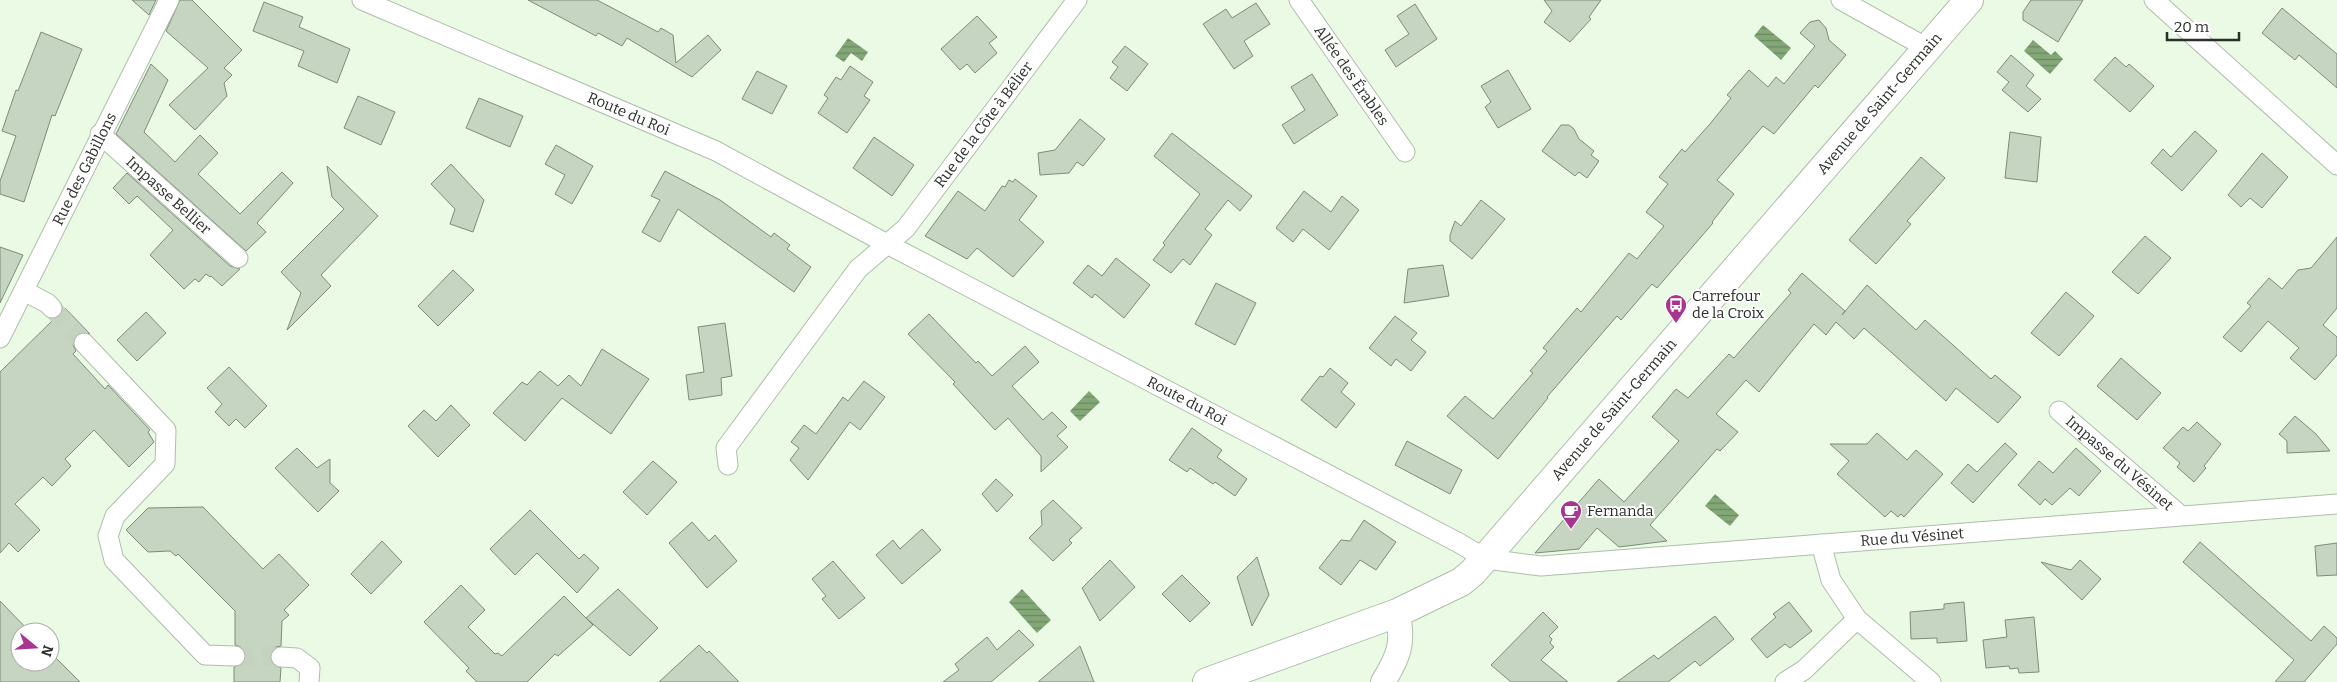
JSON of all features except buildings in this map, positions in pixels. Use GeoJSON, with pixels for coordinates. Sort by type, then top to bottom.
{"type":"FeatureCollection","features":[{"type":"Feature","properties":{"kind":"main road","name":"Avenue de Saint-Germain"},"geometry":{"type":"LineString","coordinates":[[1206,682],[1397,613],[1461,582],[1486,559],[1969,0]]}},
{"type":"Feature","properties":{"kind":"street","name":"Rue des Gabillons"},"geometry":{"type":"LineString","coordinates":[[0,338],[100,134],[169,0]]}},
{"type":"Feature","properties":{"kind":"street","name":"Route du Roi"},"geometry":{"type":"LineString","coordinates":[[362,0],[716,151],[887,244],[1459,543],[1486,559]]}},
{"type":"Feature","properties":{"kind":"street","name":"Rue de la Côte à Bélier"},"geometry":{"type":"LineString","coordinates":[[887,244],[906,228],[1076,0]]}},
{"type":"Feature","properties":{"kind":"street","name":"Allée des Érables"},"geometry":{"type":"LineString","coordinates":[[1299,0],[1405,152]]}},
{"type":"Feature","properties":{"kind":"street"},"geometry":{"type":"LineString","coordinates":[[1841,0],[1926,48]]}},
{"type":"Feature","properties":{"kind":"street"},"geometry":{"type":"LineString","coordinates":[[2154,0],[2337,165]]}},
{"type":"Feature","properties":{"kind":"street","name":"Impasse Bellier"},"geometry":{"type":"LineString","coordinates":[[100,134],[238,258]]}},
{"type":"Feature","properties":{"kind":"street"},"geometry":{"type":"LineString","coordinates":[[728,465],[726,448],[858,269],[887,244]]}},
{"type":"Feature","properties":{"kind":"street"},"geometry":{"type":"LineString","coordinates":[[24,291],[47,303],[52,308]]}},
{"type":"Feature","properties":{"kind":"street"},"geometry":{"type":"LineString","coordinates":[[84,343],[166,430],[165,464],[115,516],[108,536],[114,560],[205,655],[234,656]]}},
{"type":"Feature","properties":{"kind":"street","name":"Impasse du Vésinet"},"geometry":{"type":"LineString","coordinates":[[2059,411],[2180,515]]}},
{"type":"Feature","properties":{"kind":"street","name":"Rue du Vésinet"},"geometry":{"type":"LineString","coordinates":[[1486,559],[1541,566],[2337,504]]}},
{"type":"Feature","properties":{"kind":"street"},"geometry":{"type":"LineString","coordinates":[[1820,544],[1831,580],[1857,619],[1931,682]]}},
{"type":"Feature","properties":{"kind":"street"},"geometry":{"type":"LineString","coordinates":[[1383,682],[1395,662],[1400,646],[1401,629],[1397,613]]}},
{"type":"Feature","properties":{"kind":"street"},"geometry":{"type":"LineString","coordinates":[[1785,682],[1811,664],[1857,619]]}},
{"type":"Feature","properties":{"kind":"street"},"geometry":{"type":"LineString","coordinates":[[281,657],[297,658],[310,668],[309,682]]}},
{"type":"Feature","properties":{"kind":"shaded area"},"geometry":{"type":"Polygon","coordinates":[[[1763,25],[1791,48],[1781,60],[1754,36],[1763,25]]]}},
{"type":"Feature","properties":{"kind":"shaded area"},"geometry":{"type":"Polygon","coordinates":[[[848,38],[868,52],[862,61],[851,53],[844,62],[835,56],[848,38]]]}},
{"type":"Feature","properties":{"kind":"shaded area"},"geometry":{"type":"Polygon","coordinates":[[[2033,40],[2051,55],[2055,51],[2063,59],[2050,74],[2024,51],[2033,40]]]}},
{"type":"Feature","properties":{"kind":"shaded area"},"geometry":{"type":"Polygon","coordinates":[[[1089,391],[1100,402],[1080,421],[1070,411],[1089,391]]]}},
{"type":"Feature","properties":{"kind":"shaded area"},"geometry":{"type":"Polygon","coordinates":[[[1715,494],[1739,515],[1730,526],[1705,506],[1715,494]]]}},
{"type":"Feature","properties":{"kind":"shaded area"},"geometry":{"type":"Polygon","coordinates":[[[1022,589],[1051,620],[1037,633],[1009,602],[1022,589]]]}},
{"type":"Feature","properties":{"kind":"tunnel"},"geometry":{"type":"LineString","coordinates":[[52,308],[84,343]]}},
{"type":"Feature","properties":{"kind":"tunnel"},"geometry":{"type":"LineString","coordinates":[[235,656],[281,657]]}},
{"type":"Feature","properties":{"kind":"place","name":"Carrefour de la Croix"},"geometry":{"type":"Point","coordinates":[1676,324]}},
{"type":"Feature","properties":{"kind":"place","name":"Fernanda"},"geometry":{"type":"Point","coordinates":[1571,530]}}]}
